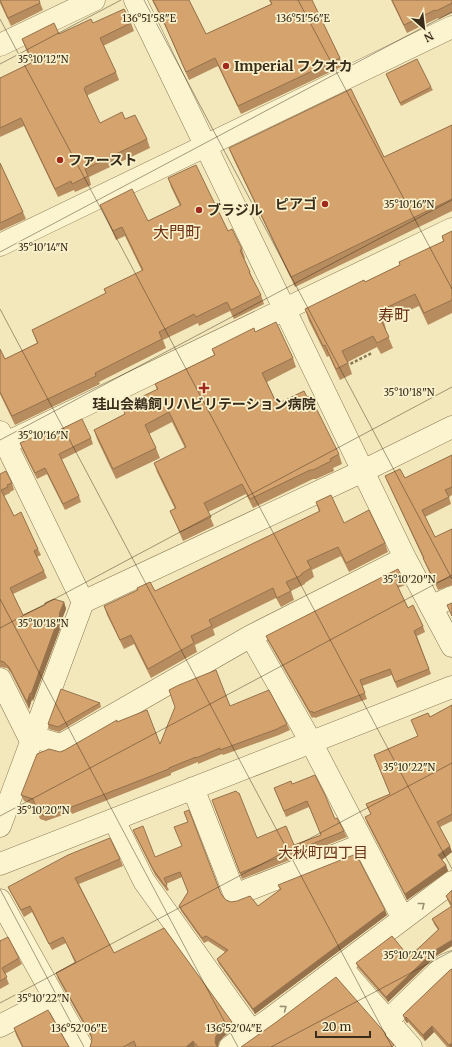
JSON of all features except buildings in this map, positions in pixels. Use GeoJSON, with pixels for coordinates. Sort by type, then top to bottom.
{"type":"FeatureCollection","features":[{"type":"Feature","properties":{"kind":"street"},"geometry":{"type":"LineString","coordinates":[[0,45],[94,0]]}},
{"type":"Feature","properties":{"kind":"street"},"geometry":{"type":"LineString","coordinates":[[136,0],[405,558],[452,646]]}},
{"type":"Feature","properties":{"kind":"street"},"geometry":{"type":"LineString","coordinates":[[0,246],[452,27]]}},
{"type":"Feature","properties":{"kind":"street"},"geometry":{"type":"LineString","coordinates":[[83,602],[2,440],[285,309],[452,229]]}},
{"type":"Feature","properties":{"kind":"street"},"geometry":{"type":"LineString","coordinates":[[0,826],[83,602],[363,471],[452,427]]}},
{"type":"Feature","properties":{"kind":"street"},"geometry":{"type":"LineString","coordinates":[[32,739],[61,745],[251,636],[405,558]]}},
{"type":"Feature","properties":{"kind":"street"},"geometry":{"type":"LineString","coordinates":[[431,607],[452,597]]}},
{"type":"Feature","properties":{"kind":"street"},"geometry":{"type":"LineString","coordinates":[[251,636],[311,742],[403,919]]}},
{"type":"Feature","properties":{"kind":"street"},"geometry":{"type":"LineString","coordinates":[[0,679],[32,739]]}},
{"type":"Feature","properties":{"kind":"street"},"geometry":{"type":"LineString","coordinates":[[0,864],[452,687]]}},
{"type":"Feature","properties":{"kind":"street"},"geometry":{"type":"LineString","coordinates":[[193,788],[235,894],[364,844]]}},
{"type":"Feature","properties":{"kind":"street"},"geometry":{"type":"LineString","coordinates":[[114,820],[144,880],[252,1032]]}},
{"type":"Feature","properties":{"kind":"street"},"geometry":{"type":"LineString","coordinates":[[230,1047],[452,882]]}},
{"type":"Feature","properties":{"kind":"street"},"geometry":{"type":"LineString","coordinates":[[0,900],[82,1047]]}},
{"type":"Feature","properties":{"kind":"street"},"geometry":{"type":"LineString","coordinates":[[388,1020],[445,965],[452,962]]}},
{"type":"Feature","properties":{"kind":"street"},"geometry":{"type":"LineString","coordinates":[[340,966],[412,1047]]}},
{"type":"Feature","properties":{"kind":"street"},"geometry":{"type":"LineString","coordinates":[[0,1026],[54,998]]}},
{"type":"Feature","properties":{"kind":"path"},"geometry":{"type":"LineString","coordinates":[[346,366],[372,353]]}},
{"type":"Feature","properties":{"kind":"place","name":"Imperial フクオカ"},"geometry":{"type":"Point","coordinates":[226,66]}},
{"type":"Feature","properties":{"kind":"place","name":"ファースト"},"geometry":{"type":"Point","coordinates":[60,160]}},
{"type":"Feature","properties":{"kind":"place","name":"ピアゴ"},"geometry":{"type":"Point","coordinates":[325,204]}},
{"type":"Feature","properties":{"kind":"place","name":"ブラジル"},"geometry":{"type":"Point","coordinates":[199,210]}},
{"type":"Feature","properties":{"kind":"place","name":"珪山会鵜飼リハビリテーション病院"},"geometry":{"type":"Point","coordinates":[204,388]}},
{"type":"Feature","properties":{"kind":"district","name":"大門町"},"geometry":{"type":"Point","coordinates":[177,232]}},
{"type":"Feature","properties":{"kind":"district","name":"寿町"},"geometry":{"type":"Point","coordinates":[394,315]}},
{"type":"Feature","properties":{"kind":"district","name":"大秋町四丁目"},"geometry":{"type":"Point","coordinates":[323,853]}}]}
